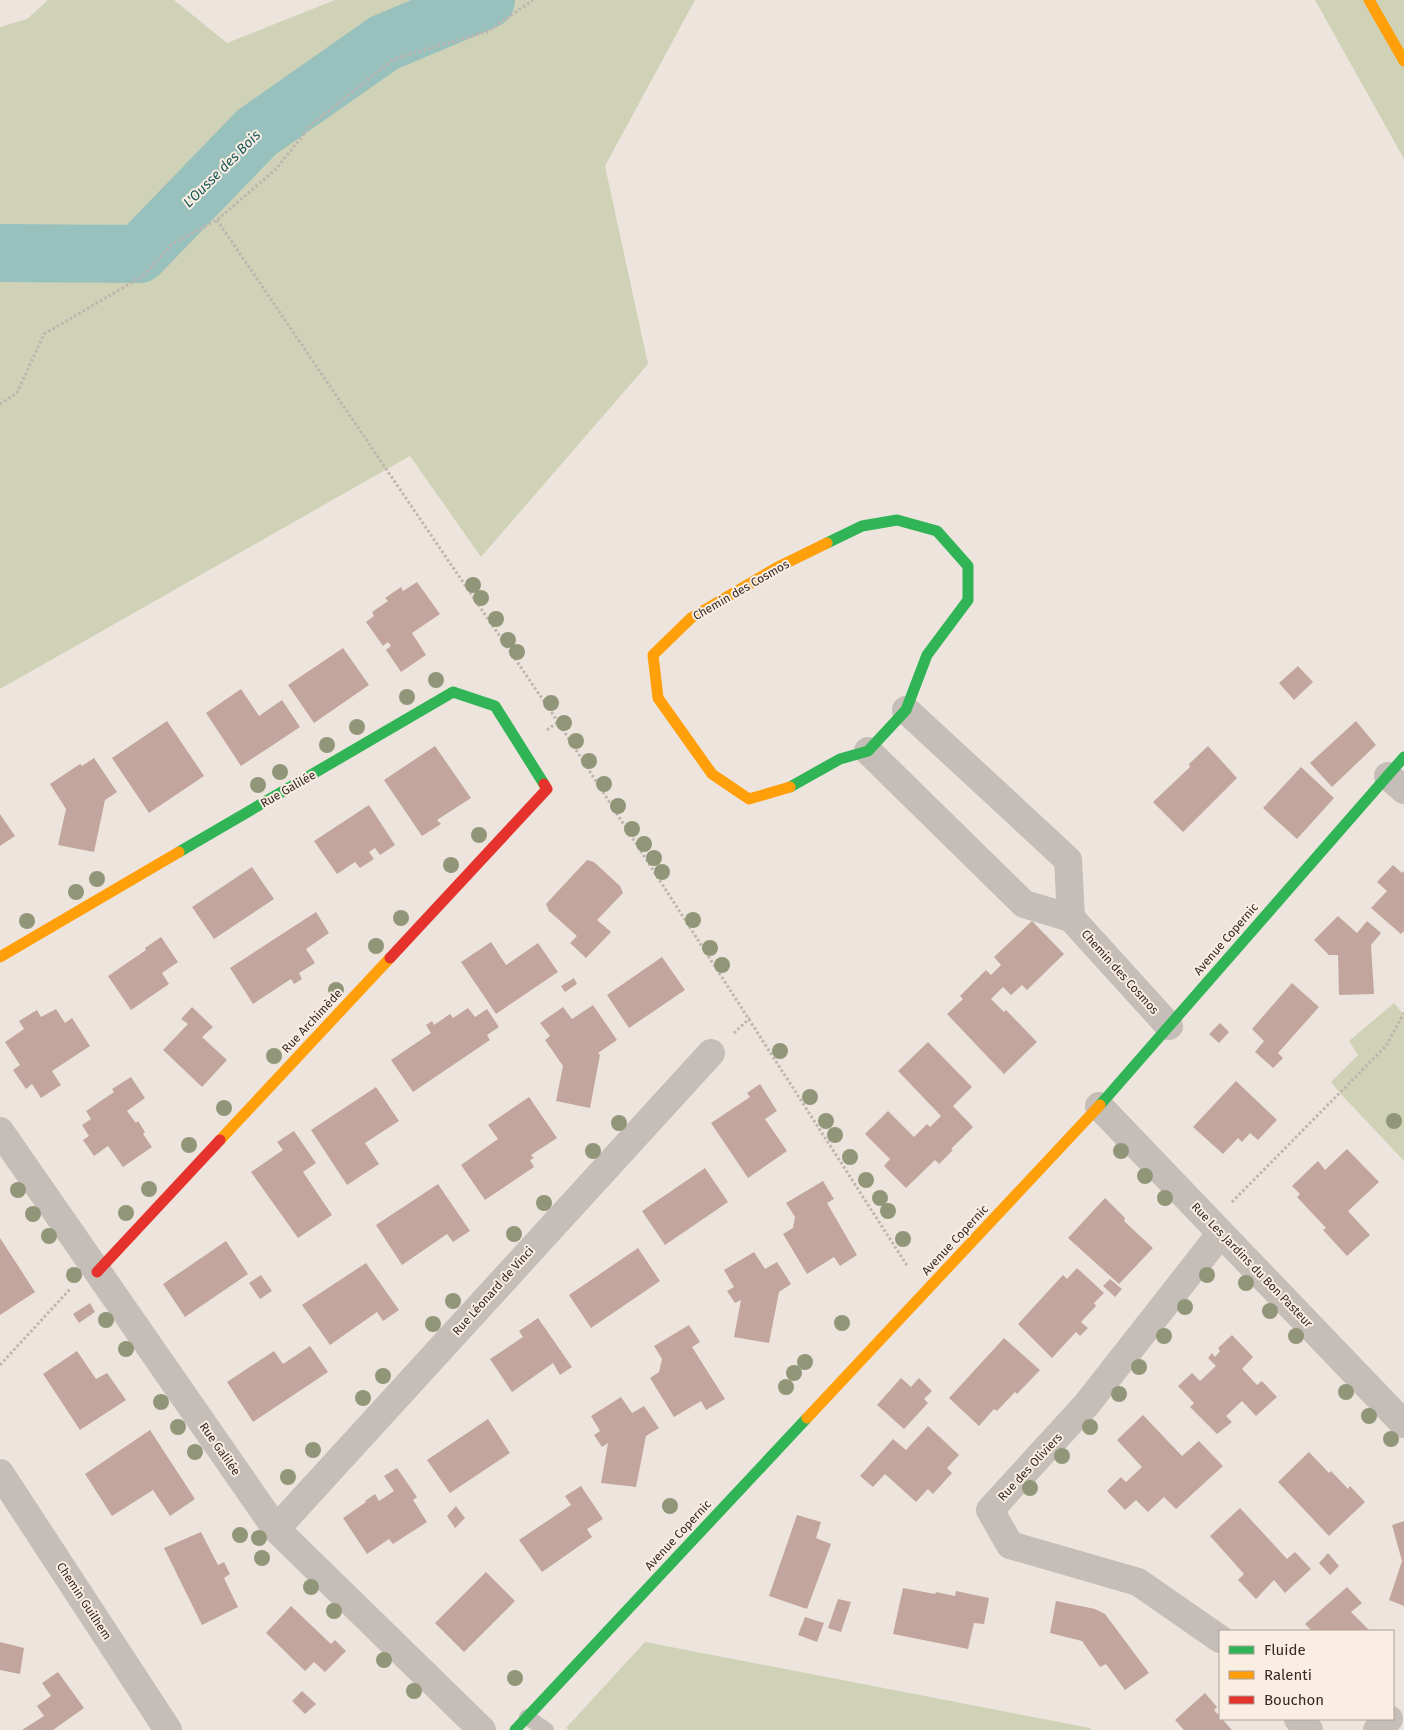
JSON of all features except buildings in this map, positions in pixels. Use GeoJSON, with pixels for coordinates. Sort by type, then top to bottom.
{"type":"FeatureCollection","features":[{"type":"Feature","properties":{"kind":"street"},"geometry":{"type":"LineString","coordinates":[[1368,0],[1404,61]]}},
{"type":"Feature","properties":{"kind":"street","name":"Chemin des Cosmos"},"geometry":{"type":"LineString","coordinates":[[897,520],[937,531],[968,566],[968,600],[927,655],[906,710],[868,751],[840,759],[787,789],[750,799],[712,774],[658,698],[653,655],[691,618],[776,568],[862,526],[897,520]]}},
{"type":"Feature","properties":{"kind":"street","name":"Rue Galilée"},"geometry":{"type":"LineString","coordinates":[[0,957],[453,692],[495,706],[547,789]]}},
{"type":"Feature","properties":{"kind":"street"},"geometry":{"type":"LineString","coordinates":[[868,751],[1024,904],[1071,918],[1068,860],[906,710]]}},
{"type":"Feature","properties":{"kind":"street","name":"Avenue Copernic"},"geometry":{"type":"LineString","coordinates":[[515,1730],[1099,1106],[1169,1026],[1399,774]]}},
{"type":"Feature","properties":{"kind":"street","name":"Rue Archimède"},"geometry":{"type":"LineString","coordinates":[[97,1272],[547,789]]}},
{"type":"Feature","properties":{"kind":"street","name":"Chemin des Cosmos"},"geometry":{"type":"LineString","coordinates":[[1071,918],[1169,1026]]}},
{"type":"Feature","properties":{"kind":"street","name":"Rue Léonard de Vinci"},"geometry":{"type":"LineString","coordinates":[[276,1529],[711,1053]]}},
{"type":"Feature","properties":{"kind":"street","name":"Rue Les Jardins du Bon Pasteur"},"geometry":{"type":"LineString","coordinates":[[1099,1106],[1404,1424]]}},
{"type":"Feature","properties":{"kind":"street","name":"Rue Galilée"},"geometry":{"type":"LineString","coordinates":[[0,1131],[276,1529],[482,1730]]}},
{"type":"Feature","properties":{"kind":"street","name":"Rue des Oliviers"},"geometry":{"type":"LineString","coordinates":[[1216,1228],[1087,1404],[990,1510],[1010,1545],[1138,1582],[1219,1638]]}},
{"type":"Feature","properties":{"kind":"street","name":"Chemin Guilhem"},"geometry":{"type":"LineString","coordinates":[[0,1473],[168,1730]]}},
{"type":"Feature","properties":{"kind":"street"},"geometry":{"type":"LineString","coordinates":[[1394,1715],[1404,1705]]}},
{"type":"Feature","properties":{"kind":"street"},"geometry":{"type":"LineString","coordinates":[[1299,1720],[1309,1730]]}},
{"type":"Feature","properties":{"kind":"street"},"geometry":{"type":"LineString","coordinates":[[1377,1730],[1388,1720]]}},
{"type":"Feature","properties":{"kind":"lane"},"geometry":{"type":"LineString","coordinates":[[527,1717],[546,1730]]}},
{"type":"Feature","properties":{"kind":"path"},"geometry":{"type":"LineString","coordinates":[[0,404],[17,393],[44,334],[143,276],[172,244],[217,220],[275,170],[313,123],[394,59],[489,31],[533,0]]}},
{"type":"Feature","properties":{"kind":"path"},"geometry":{"type":"LineString","coordinates":[[217,220],[558,722],[908,1267],[929,1288]]}},
{"type":"Feature","properties":{"kind":"path"},"geometry":{"type":"LineString","coordinates":[[1216,1228],[1386,1046],[1404,1013]]}},
{"type":"Feature","properties":{"kind":"path"},"geometry":{"type":"LineString","coordinates":[[0,1364],[74,1285],[97,1272]]}},
{"type":"Feature","properties":{"kind":"green space"},"geometry":{"type":"Polygon","coordinates":[[[48,0],[174,0],[227,43],[335,0],[695,0],[605,166],[648,364],[481,557],[410,456],[0,689],[0,27],[27,19],[48,0]]]}},
{"type":"Feature","properties":{"kind":"green space"},"geometry":{"type":"Polygon","coordinates":[[[1315,0],[1404,0],[1404,159],[1315,0]]]}},
{"type":"Feature","properties":{"kind":"green space"},"geometry":{"type":"Polygon","coordinates":[[[1394,1003],[1404,1015],[1404,1161],[1331,1082],[1358,1055],[1349,1041],[1394,1003]]]}},
{"type":"Feature","properties":{"kind":"green space"},"geometry":{"type":"Polygon","coordinates":[[[645,1642],[1090,1728],[1092,1730],[569,1730],[566,1728],[645,1642]]]}},
{"type":"Feature","properties":{"kind":"waterway","name":"L'Ousse des Bois"},"geometry":{"type":"LineString","coordinates":[[0,253],[139,254],[257,132],[384,43],[486,0]]}},
{"type":"Feature","properties":{"kind":"traffic: fast"},"geometry":{"type":"LineString","coordinates":[[790,787],[840,759],[868,751],[906,710],[927,655],[968,600],[968,566],[937,531],[897,520]]}},
{"type":"Feature","properties":{"kind":"traffic: fast"},"geometry":{"type":"LineString","coordinates":[[827,543],[862,526],[897,520]]}},
{"type":"Feature","properties":{"kind":"traffic: fast"},"geometry":{"type":"LineString","coordinates":[[179,852],[453,692],[495,706],[544,784]]}},
{"type":"Feature","properties":{"kind":"traffic: fast"},"geometry":{"type":"LineString","coordinates":[[1100,1105],[1404,757]]}},
{"type":"Feature","properties":{"kind":"traffic: fast"},"geometry":{"type":"LineString","coordinates":[[515,1730],[807,1418]]}},
{"type":"Feature","properties":{"kind":"traffic: slow"},"geometry":{"type":"LineString","coordinates":[[1369,0],[1404,61]]}},
{"type":"Feature","properties":{"kind":"traffic: slow"},"geometry":{"type":"LineString","coordinates":[[790,787],[749,799],[712,774],[658,698],[653,655],[691,618],[776,568],[827,543]]}},
{"type":"Feature","properties":{"kind":"traffic: slow"},"geometry":{"type":"LineString","coordinates":[[0,957],[179,852]]}},
{"type":"Feature","properties":{"kind":"traffic: slow"},"geometry":{"type":"LineString","coordinates":[[220,1140],[390,958]]}},
{"type":"Feature","properties":{"kind":"traffic: slow"},"geometry":{"type":"LineString","coordinates":[[807,1418],[1100,1105]]}},
{"type":"Feature","properties":{"kind":"traffic: jam"},"geometry":{"type":"LineString","coordinates":[[390,958],[547,789],[544,784]]}},
{"type":"Feature","properties":{"kind":"traffic: jam"},"geometry":{"type":"LineString","coordinates":[[97,1272],[220,1140]]}}]}
